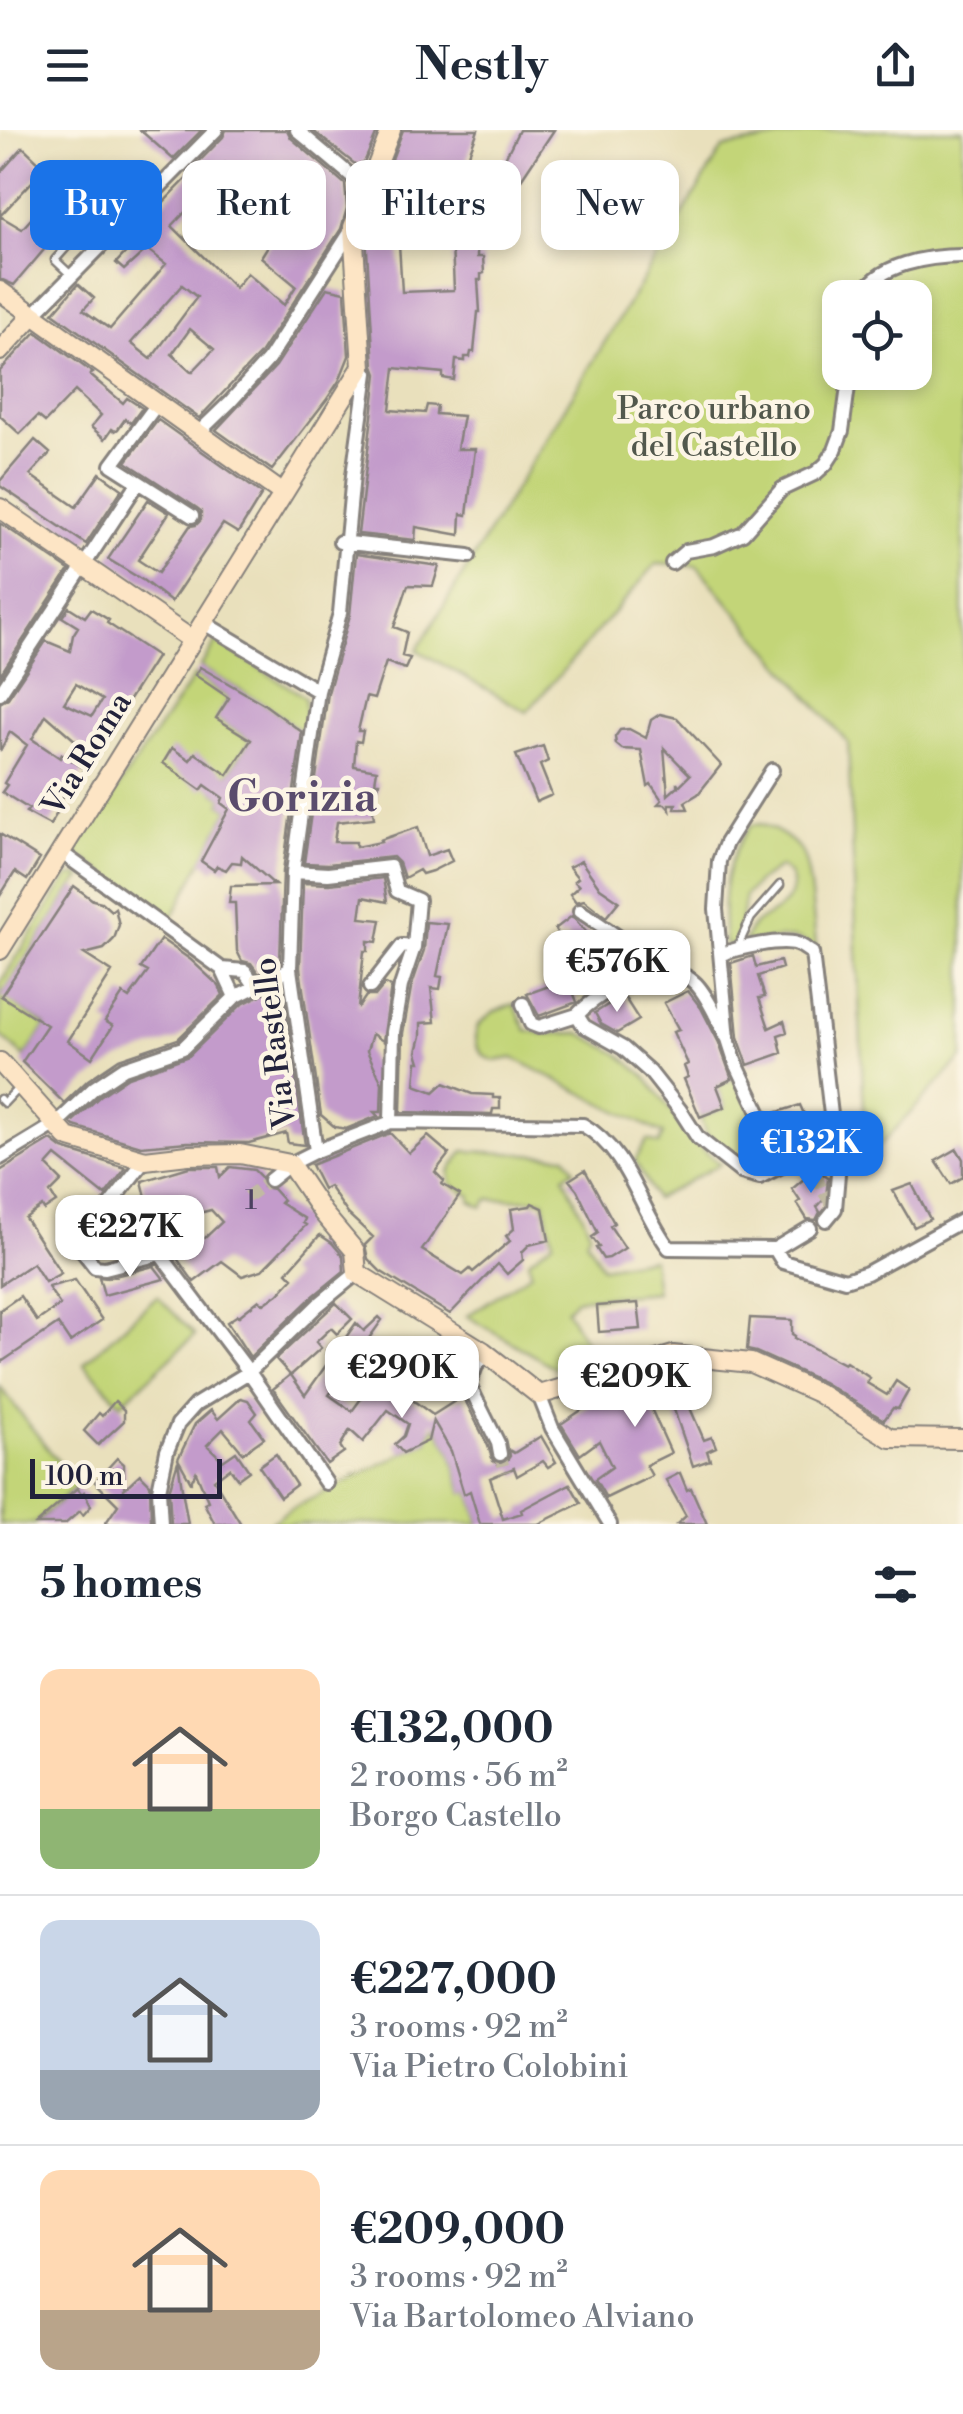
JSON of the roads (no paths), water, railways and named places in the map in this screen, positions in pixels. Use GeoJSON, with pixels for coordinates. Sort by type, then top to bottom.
{"type":"FeatureCollection","features":[{"type":"Feature","properties":{"kind":"main road"},"geometry":{"type":"LineString","coordinates":[[380,160],[391,130]]}},
{"type":"Feature","properties":{"kind":"main road"},"geometry":{"type":"LineString","coordinates":[[355,250],[362,367]]}},
{"type":"Feature","properties":{"kind":"main road"},"geometry":{"type":"LineString","coordinates":[[0,291],[287,496]]}},
{"type":"Feature","properties":{"kind":"main road"},"geometry":{"type":"LineString","coordinates":[[0,351],[34,316]]}},
{"type":"Feature","properties":{"kind":"main road","name":"Via Roma"},"geometry":{"type":"LineString","coordinates":[[0,950],[192,640],[287,496],[362,367]]}},
{"type":"Feature","properties":{"kind":"main road"},"geometry":{"type":"LineString","coordinates":[[0,508],[192,640]]}},
{"type":"Feature","properties":{"kind":"main road"},"geometry":{"type":"LineString","coordinates":[[0,1062],[62,1131],[145,1160],[240,1154],[290,1164],[355,1251],[358,1273],[487,1354],[538,1394],[673,1355],[751,1364],[818,1393],[890,1438],[963,1439]]}},
{"type":"Feature","properties":{"kind":"street"},"geometry":{"type":"LineString","coordinates":[[162,185],[216,130]]}},
{"type":"Feature","properties":{"kind":"street"},"geometry":{"type":"LineString","coordinates":[[297,130],[346,171]]}},
{"type":"Feature","properties":{"kind":"street"},"geometry":{"type":"LineString","coordinates":[[198,433],[268,360],[346,240]]}},
{"type":"Feature","properties":{"kind":"street"},"geometry":{"type":"LineString","coordinates":[[34,316],[98,250]]}},
{"type":"Feature","properties":{"kind":"street"},"geometry":{"type":"LineString","coordinates":[[877,280],[895,266],[940,256],[963,256]]}},
{"type":"Feature","properties":{"kind":"street","name":"Via Rastello"},"geometry":{"type":"LineString","coordinates":[[316,1150],[290,969],[292,872],[317,689],[340,613],[343,542],[366,373],[362,367]]}},
{"type":"Feature","properties":{"kind":"street"},"geometry":{"type":"LineString","coordinates":[[672,564],[686,551],[714,546],[742,533],[782,488],[816,473],[826,464],[842,431],[848,390]]}},
{"type":"Feature","properties":{"kind":"street"},"geometry":{"type":"LineString","coordinates":[[157,404],[112,465],[192,516]]}},
{"type":"Feature","properties":{"kind":"street"},"geometry":{"type":"LineString","coordinates":[[0,694],[138,482]]}},
{"type":"Feature","properties":{"kind":"street"},"geometry":{"type":"LineString","coordinates":[[343,542],[469,556]]}},
{"type":"Feature","properties":{"kind":"street"},"geometry":{"type":"LineString","coordinates":[[204,623],[317,689]]}},
{"type":"Feature","properties":{"kind":"street"},"geometry":{"type":"LineString","coordinates":[[728,1039],[716,909],[719,862],[738,820],[772,770]]}},
{"type":"Feature","properties":{"kind":"street"},"geometry":{"type":"LineString","coordinates":[[62,853],[222,969],[235,997]]}},
{"type":"Feature","properties":{"kind":"street"},"geometry":{"type":"LineString","coordinates":[[292,872],[328,874],[390,868],[397,891],[418,900],[414,947],[401,986],[393,1032],[391,1122]]}},
{"type":"Feature","properties":{"kind":"street"},"geometry":{"type":"LineString","coordinates":[[580,911],[621,939],[646,974]]}},
{"type":"Feature","properties":{"kind":"street"},"geometry":{"type":"LineString","coordinates":[[722,954],[795,942],[812,953],[838,1192],[836,1209],[826,1220]]}},
{"type":"Feature","properties":{"kind":"street"},"geometry":{"type":"LineString","coordinates":[[370,987],[402,946],[414,947]]}},
{"type":"Feature","properties":{"kind":"street"},"geometry":{"type":"LineString","coordinates":[[222,969],[245,971],[256,987]]}},
{"type":"Feature","properties":{"kind":"street"},"geometry":{"type":"LineString","coordinates":[[1,1156],[62,1131],[94,1088],[124,1068],[183,1048],[235,997],[290,969]]}},
{"type":"Feature","properties":{"kind":"street"},"geometry":{"type":"LineString","coordinates":[[523,1004],[531,1024],[539,1027],[577,1015],[587,1004],[646,974],[663,971],[686,976],[698,987],[728,1039],[784,1165]]}},
{"type":"Feature","properties":{"kind":"street"},"geometry":{"type":"LineString","coordinates":[[577,1015],[584,1026],[624,1048],[650,1072],[698,1138],[741,1172],[760,1177],[784,1165],[836,1154]]}},
{"type":"Feature","properties":{"kind":"street"},"geometry":{"type":"LineString","coordinates":[[270,1180],[316,1150],[391,1122],[583,1125],[597,1133],[619,1158],[669,1248],[776,1249],[810,1228]]}},
{"type":"Feature","properties":{"kind":"street"},"geometry":{"type":"LineString","coordinates":[[145,1160],[84,1238],[81,1248],[94,1267],[105,1268],[160,1254],[249,1372],[326,1484]]}},
{"type":"Feature","properties":{"kind":"street"},"geometry":{"type":"LineString","coordinates":[[776,1249],[783,1262],[845,1280],[867,1273],[963,1220]]}},
{"type":"Feature","properties":{"kind":"street"},"geometry":{"type":"LineString","coordinates":[[161,1524],[159,1490],[178,1424],[195,1405],[249,1372],[318,1305],[358,1273]]}},
{"type":"Feature","properties":{"kind":"street"},"geometry":{"type":"LineString","coordinates":[[487,1354],[476,1366],[469,1385],[500,1454]]}},
{"type":"Feature","properties":{"kind":"street"},"geometry":{"type":"LineString","coordinates":[[538,1394],[552,1428],[610,1524]]}},
{"type":"Feature","properties":{"kind":"lane"},"geometry":{"type":"LineString","coordinates":[[65,250],[56,260],[73,276]]}},
{"type":"Feature","properties":{"kind":"lane"},"geometry":{"type":"LineString","coordinates":[[737,949],[751,918],[780,885]]}},
{"type":"Feature","properties":{"kind":"lane"},"geometry":{"type":"LineString","coordinates":[[0,1100],[4,1104],[21,1085]]}},
{"type":"Feature","properties":{"kind":"tunnel"},"geometry":{"type":"LineString","coordinates":[[810,1159],[822,1190],[835,1209]]}},
{"type":"Feature","properties":{"kind":"tunnel"},"geometry":{"type":"LineString","coordinates":[[247,1197],[270,1180]]}},
{"type":"Feature","properties":{"kind":"tunnel"},"geometry":{"type":"LineString","coordinates":[[500,1454],[505,1472]]}},
{"type":"Feature","properties":{"kind":"district","name":"Gorizia"},"geometry":{"type":"Point","coordinates":[302,798]}},
{"type":"Feature","properties":{"kind":"park label","name":"Parco urbano del Castello"},"geometry":{"type":"Point","coordinates":[714,428]}}]}
